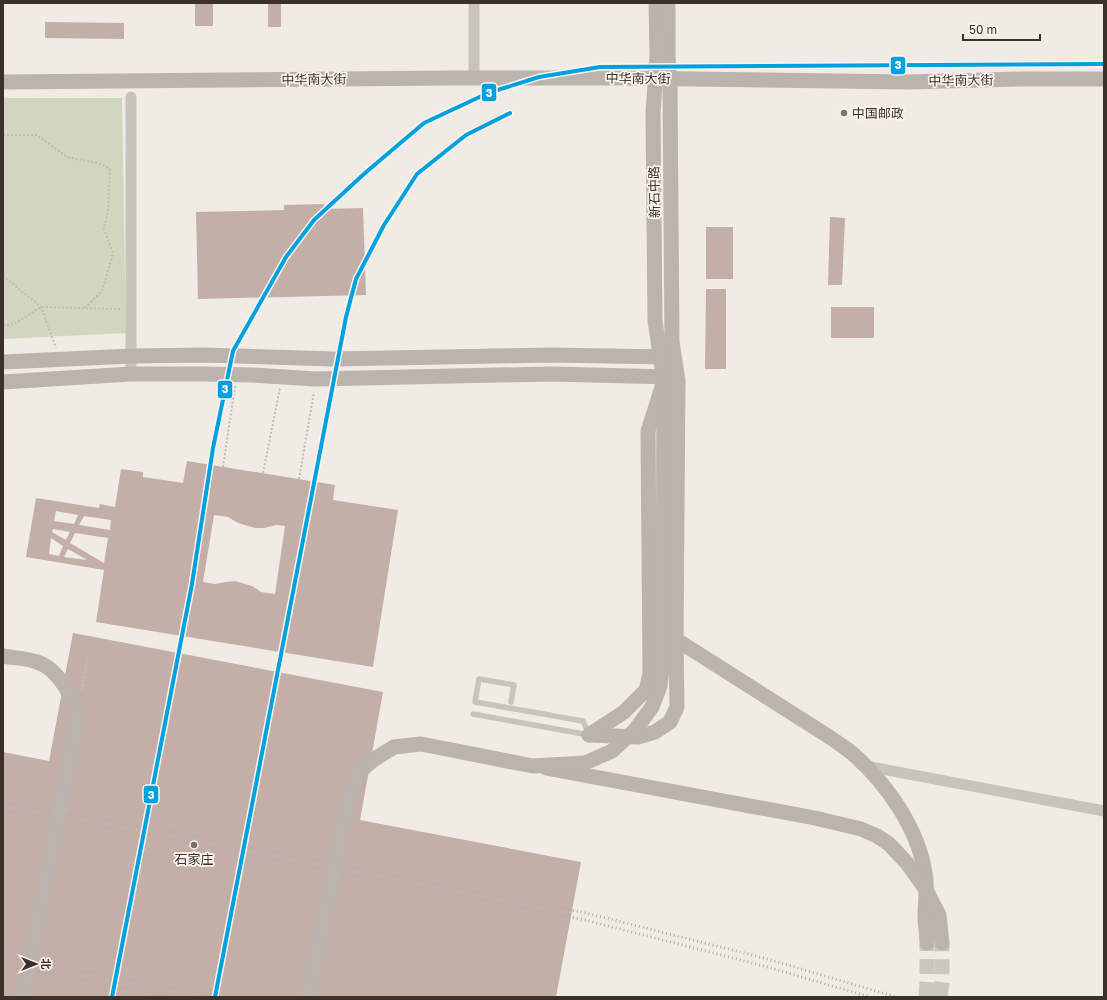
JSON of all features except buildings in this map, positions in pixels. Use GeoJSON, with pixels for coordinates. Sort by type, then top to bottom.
{"type":"FeatureCollection","features":[{"type":"Feature","properties":{"kind":"main road","name":"新石中路"},"geometry":{"type":"LineString","coordinates":[[656,3],[662,74],[672,342],[667,357]]}},
{"type":"Feature","properties":{"kind":"main road","name":"新石中路"},"geometry":{"type":"LineString","coordinates":[[667,357],[655,321],[653,113],[662,74],[668,3]]}},
{"type":"Feature","properties":{"kind":"main road","name":"中华南大街"},"geometry":{"type":"LineString","coordinates":[[3,72],[662,74],[1104,69]]}},
{"type":"Feature","properties":{"kind":"main road","name":"中华南大街"},"geometry":{"type":"LineString","coordinates":[[3,82],[474,73]]}},
{"type":"Feature","properties":{"kind":"main road","name":"中华南大街"},"geometry":{"type":"LineString","coordinates":[[662,74],[909,82],[1014,79],[1104,79]]}},
{"type":"Feature","properties":{"kind":"main road"},"geometry":{"type":"LineString","coordinates":[[3,362],[132,356],[211,355],[333,359],[550,355],[667,357],[677,707],[670,722],[656,732],[638,737],[589,735]]}},
{"type":"Feature","properties":{"kind":"main road"},"geometry":{"type":"LineString","coordinates":[[3,382],[131,374],[236,374],[316,379],[550,374],[668,378]]}},
{"type":"Feature","properties":{"kind":"main road"},"geometry":{"type":"LineString","coordinates":[[589,735],[624,712],[646,690],[650,674],[648,431],[668,378]]}},
{"type":"Feature","properties":{"kind":"main road"},"geometry":{"type":"LineString","coordinates":[[533,766],[585,763],[612,751],[635,730],[652,707],[660,686],[663,662],[668,378]]}},
{"type":"Feature","properties":{"kind":"main road"},"geometry":{"type":"LineString","coordinates":[[650,626],[676,638],[831,738],[852,753],[866,766],[904,814],[915,835],[926,874],[926,890]]}},
{"type":"Feature","properties":{"kind":"main road"},"geometry":{"type":"LineString","coordinates":[[3,656],[39,662],[49,669],[67,689],[75,706],[77,715],[69,765],[23,997]]}},
{"type":"Feature","properties":{"kind":"main road"},"geometry":{"type":"LineString","coordinates":[[308,997],[349,796],[358,773],[373,760],[394,747],[421,744],[815,818],[861,829],[877,836],[889,844],[907,863],[926,890],[940,915],[935,943]]}},
{"type":"Feature","properties":{"kind":"street"},"geometry":{"type":"LineString","coordinates":[[474,3],[474,73]]}},
{"type":"Feature","properties":{"kind":"street"},"geometry":{"type":"LineString","coordinates":[[131,98],[131,374]]}},
{"type":"Feature","properties":{"kind":"street"},"geometry":{"type":"LineString","coordinates":[[866,766],[1104,810]]}},
{"type":"Feature","properties":{"kind":"lane"},"geometry":{"type":"LineString","coordinates":[[511,702],[514,685],[479,679],[475,702],[583,720],[589,735]]}},
{"type":"Feature","properties":{"kind":"lane"},"geometry":{"type":"LineString","coordinates":[[472,714],[589,735]]}},
{"type":"Feature","properties":{"kind":"path"},"geometry":{"type":"LineString","coordinates":[[3,135],[37,135],[67,157],[101,164],[110,170],[108,212],[104,228],[113,253],[102,291],[85,308]]}},
{"type":"Feature","properties":{"kind":"path"},"geometry":{"type":"LineString","coordinates":[[3,276],[40,307],[60,359]]}},
{"type":"Feature","properties":{"kind":"path"},"geometry":{"type":"LineString","coordinates":[[3,326],[14,324],[40,307],[131,310]]}},
{"type":"Feature","properties":{"kind":"path"},"geometry":{"type":"LineString","coordinates":[[223,467],[236,374]]}},
{"type":"Feature","properties":{"kind":"path"},"geometry":{"type":"LineString","coordinates":[[262,473],[283,377]]}},
{"type":"Feature","properties":{"kind":"path"},"geometry":{"type":"LineString","coordinates":[[299,479],[316,379]]}},
{"type":"Feature","properties":{"kind":"path"},"geometry":{"type":"LineString","coordinates":[[81,696],[87,657]]}},
{"type":"Feature","properties":{"kind":"green space"},"geometry":{"type":"Polygon","coordinates":[[[3,98],[122,98],[126,333],[3,339],[3,98]]]}},
{"type":"Feature","properties":{"kind":"tunnel"},"geometry":{"type":"LineString","coordinates":[[926,997],[927,943]]}},
{"type":"Feature","properties":{"kind":"tunnel"},"geometry":{"type":"LineString","coordinates":[[940,997],[942,982],[942,943]]}},
{"type":"Feature","properties":{"kind":"railway"},"geometry":{"type":"LineString","coordinates":[[3,802],[188,835],[586,913],[764,958],[896,997]]}},
{"type":"Feature","properties":{"kind":"railway"},"geometry":{"type":"LineString","coordinates":[[3,810],[188,843],[585,920],[764,966],[870,997]]}},
{"type":"Feature","properties":{"kind":"railway"},"geometry":{"type":"LineString","coordinates":[[3,956],[222,997]]}},
{"type":"Feature","properties":{"kind":"railway"},"geometry":{"type":"LineString","coordinates":[[3,965],[173,997]]}},
{"type":"Feature","properties":{"kind":"transit line","name":"3"},"geometry":{"type":"LineString","coordinates":[[112,997],[192,584],[213,448],[233,351],[286,257],[314,220],[365,173],[424,123],[488,93],[539,77],[600,67],[1104,64]]}},
{"type":"Feature","properties":{"kind":"transit line","name":"3"},"geometry":{"type":"LineString","coordinates":[[215,997],[346,317],[356,279],[384,225],[417,174],[466,135],[510,113]]}},
{"type":"Feature","properties":{"kind":"place","name":"中国邮政"},"geometry":{"type":"Point","coordinates":[844,113]}},
{"type":"Feature","properties":{"kind":"place","name":"石家庄"},"geometry":{"type":"Point","coordinates":[194,845]}}]}
